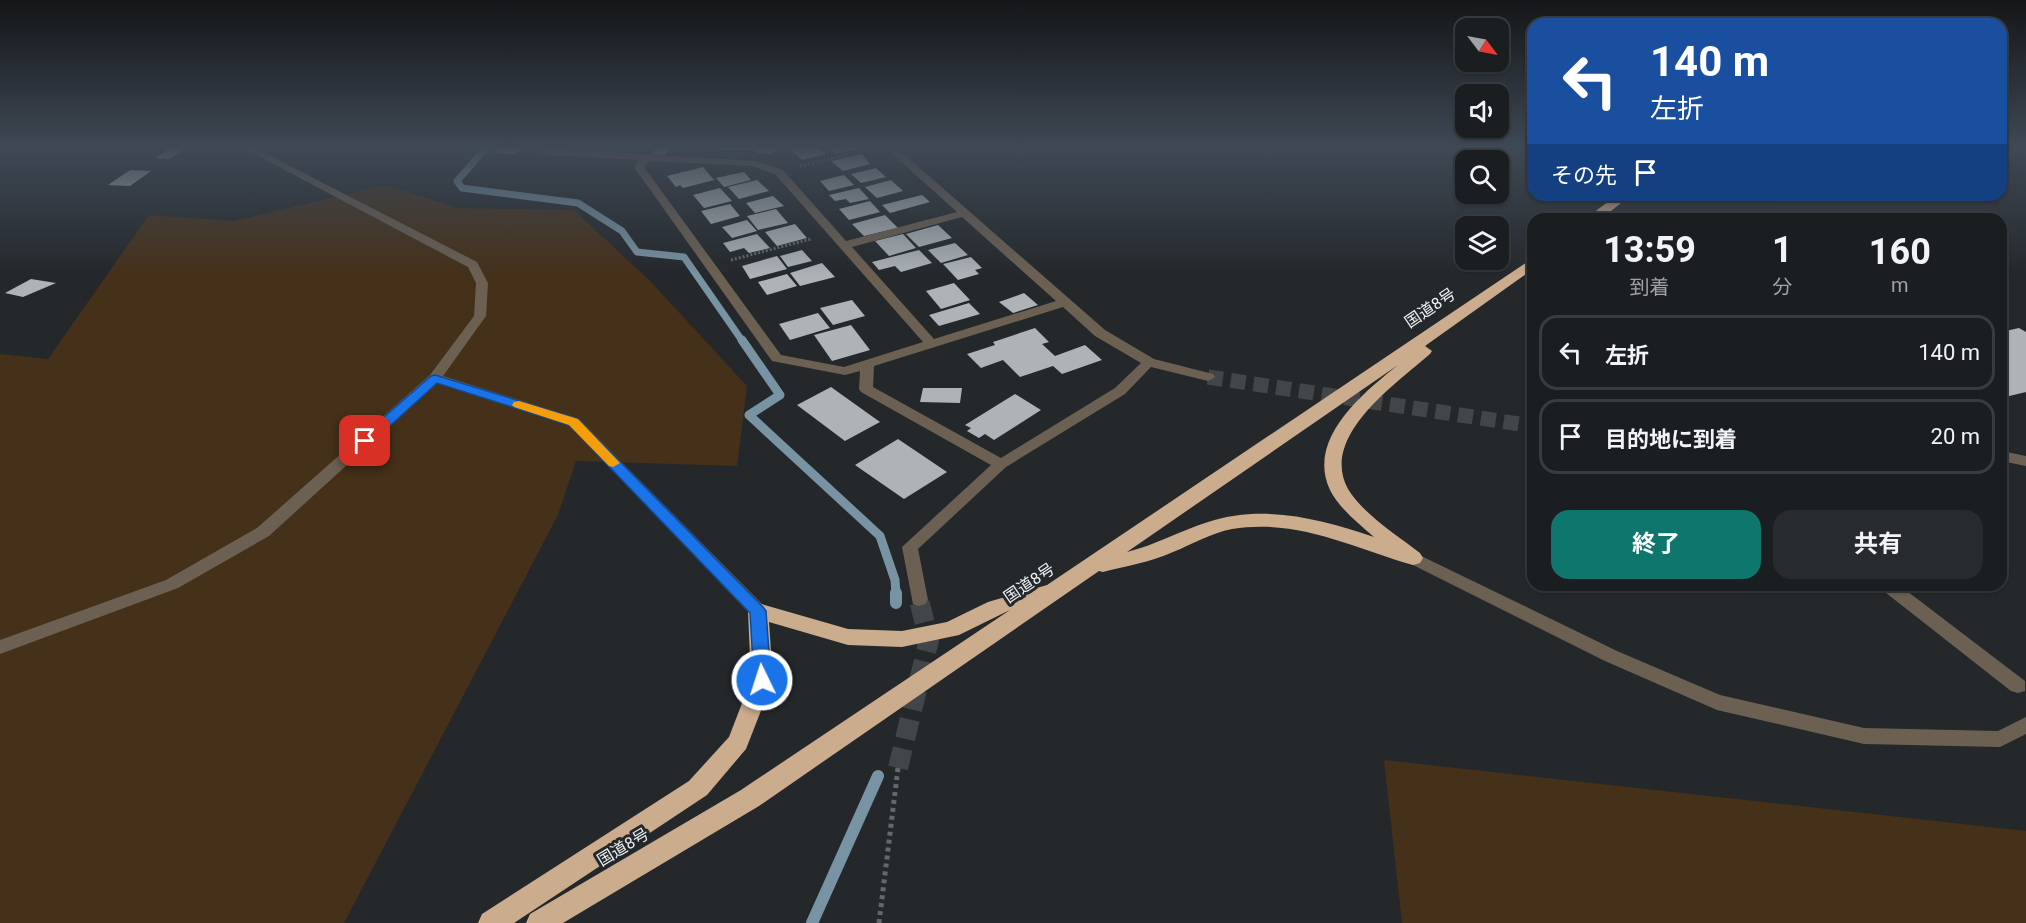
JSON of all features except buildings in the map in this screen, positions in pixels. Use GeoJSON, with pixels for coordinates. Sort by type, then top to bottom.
{"type":"FeatureCollection","features":[{"type":"Feature","properties":{"kind":"highway"},"geometry":{"type":"LineString","coordinates":[[1601,213],[1617,201]]}},
{"type":"Feature","properties":{"kind":"highway","name":"国道8号"},"geometry":{"type":"LineString","coordinates":[[538,923],[750,798],[1472,307],[1527,266]]}},
{"type":"Feature","properties":{"kind":"highway"},"geometry":{"type":"LineString","coordinates":[[1413,558],[1365,518],[1340,491],[1332,464],[1336,441],[1348,420],[1472,307]]}},
{"type":"Feature","properties":{"kind":"highway"},"geometry":{"type":"LineString","coordinates":[[1090,568],[1163,549],[1204,530],[1234,522],[1273,519],[1349,535],[1413,558]]}},
{"type":"Feature","properties":{"kind":"highway"},"geometry":{"type":"LineString","coordinates":[[491,923],[698,788],[738,742],[762,680],[758,611],[848,637],[902,639],[952,629],[995,607],[1063,586]]}},
{"type":"Feature","properties":{"kind":"street"},"geometry":{"type":"LineString","coordinates":[[0,647],[172,584],[263,532],[435,378],[480,316],[482,283],[472,265],[330,191]]}},
{"type":"Feature","properties":{"kind":"street"},"geometry":{"type":"LineString","coordinates":[[656,191],[777,358],[845,371],[1065,302]]}},
{"type":"Feature","properties":{"kind":"street"},"geometry":{"type":"LineString","coordinates":[[796,191],[932,344]]}},
{"type":"Feature","properties":{"kind":"street"},"geometry":{"type":"LineString","coordinates":[[940,191],[1100,333],[1149,362],[1208,377]]}},
{"type":"Feature","properties":{"kind":"street"},"geometry":{"type":"LineString","coordinates":[[844,245],[965,213]]}},
{"type":"Feature","properties":{"kind":"street"},"geometry":{"type":"LineString","coordinates":[[919,600],[910,548],[1001,464],[1120,391],[1149,362]]}},
{"type":"Feature","properties":{"kind":"street"},"geometry":{"type":"LineString","coordinates":[[867,364],[866,390],[1001,464]]}},
{"type":"Feature","properties":{"kind":"street"},"geometry":{"type":"LineString","coordinates":[[435,378],[574,422],[758,611]]}},
{"type":"Feature","properties":{"kind":"street"},"geometry":{"type":"LineString","coordinates":[[2007,457],[2026,461]]}},
{"type":"Feature","properties":{"kind":"street"},"geometry":{"type":"LineString","coordinates":[[1413,558],[1611,656],[1717,702],[1864,736],[2000,739],[2026,725]]}},
{"type":"Feature","properties":{"kind":"street"},"geometry":{"type":"LineString","coordinates":[[1895,591],[2018,686]]}},
{"type":"Feature","properties":{"kind":"path"},"geometry":{"type":"LineString","coordinates":[[710,266],[834,233]]}},
{"type":"Feature","properties":{"kind":"path"},"geometry":{"type":"LineString","coordinates":[[879,923],[898,768]]}},
{"type":"Feature","properties":{"kind":"shaded area"},"geometry":{"type":"Polygon","coordinates":[[[360,191],[404,191],[458,208],[574,210],[652,283],[747,386],[737,466],[576,461],[558,515],[344,923],[0,923],[0,354],[48,359],[149,215],[234,221],[360,191]]]}},
{"type":"Feature","properties":{"kind":"shaded area"},"geometry":{"type":"Polygon","coordinates":[[[1384,760],[2026,831],[2026,923],[1402,923],[1384,760]]]}},
{"type":"Feature","properties":{"kind":"waterway"},"geometry":{"type":"LineString","coordinates":[[486,191],[578,203],[622,231],[637,252],[684,257],[743,342]]}},
{"type":"Feature","properties":{"kind":"waterway"},"geometry":{"type":"LineString","coordinates":[[742,340],[780,395],[749,415],[880,536],[895,580],[896,594]]}},
{"type":"Feature","properties":{"kind":"waterway"},"geometry":{"type":"LineString","coordinates":[[896,594],[896,603]]}},
{"type":"Feature","properties":{"kind":"waterway"},"geometry":{"type":"LineString","coordinates":[[812,923],[878,776]]}},
{"type":"Feature","properties":{"kind":"tunnel"},"geometry":{"type":"LineString","coordinates":[[1208,377],[1527,425]]}},
{"type":"Feature","properties":{"kind":"tunnel"},"geometry":{"type":"LineString","coordinates":[[898,768],[929,640],[919,600]]}},
{"type":"Feature","properties":{"kind":"slow traffic"},"geometry":{"type":"LineString","coordinates":[[519,405],[574,422],[613,463]]}},
{"type":"Feature","properties":{"kind":"route"},"geometry":{"type":"LineString","coordinates":[[365,441],[435,378],[574,422],[758,611],[762,680]]}}]}
